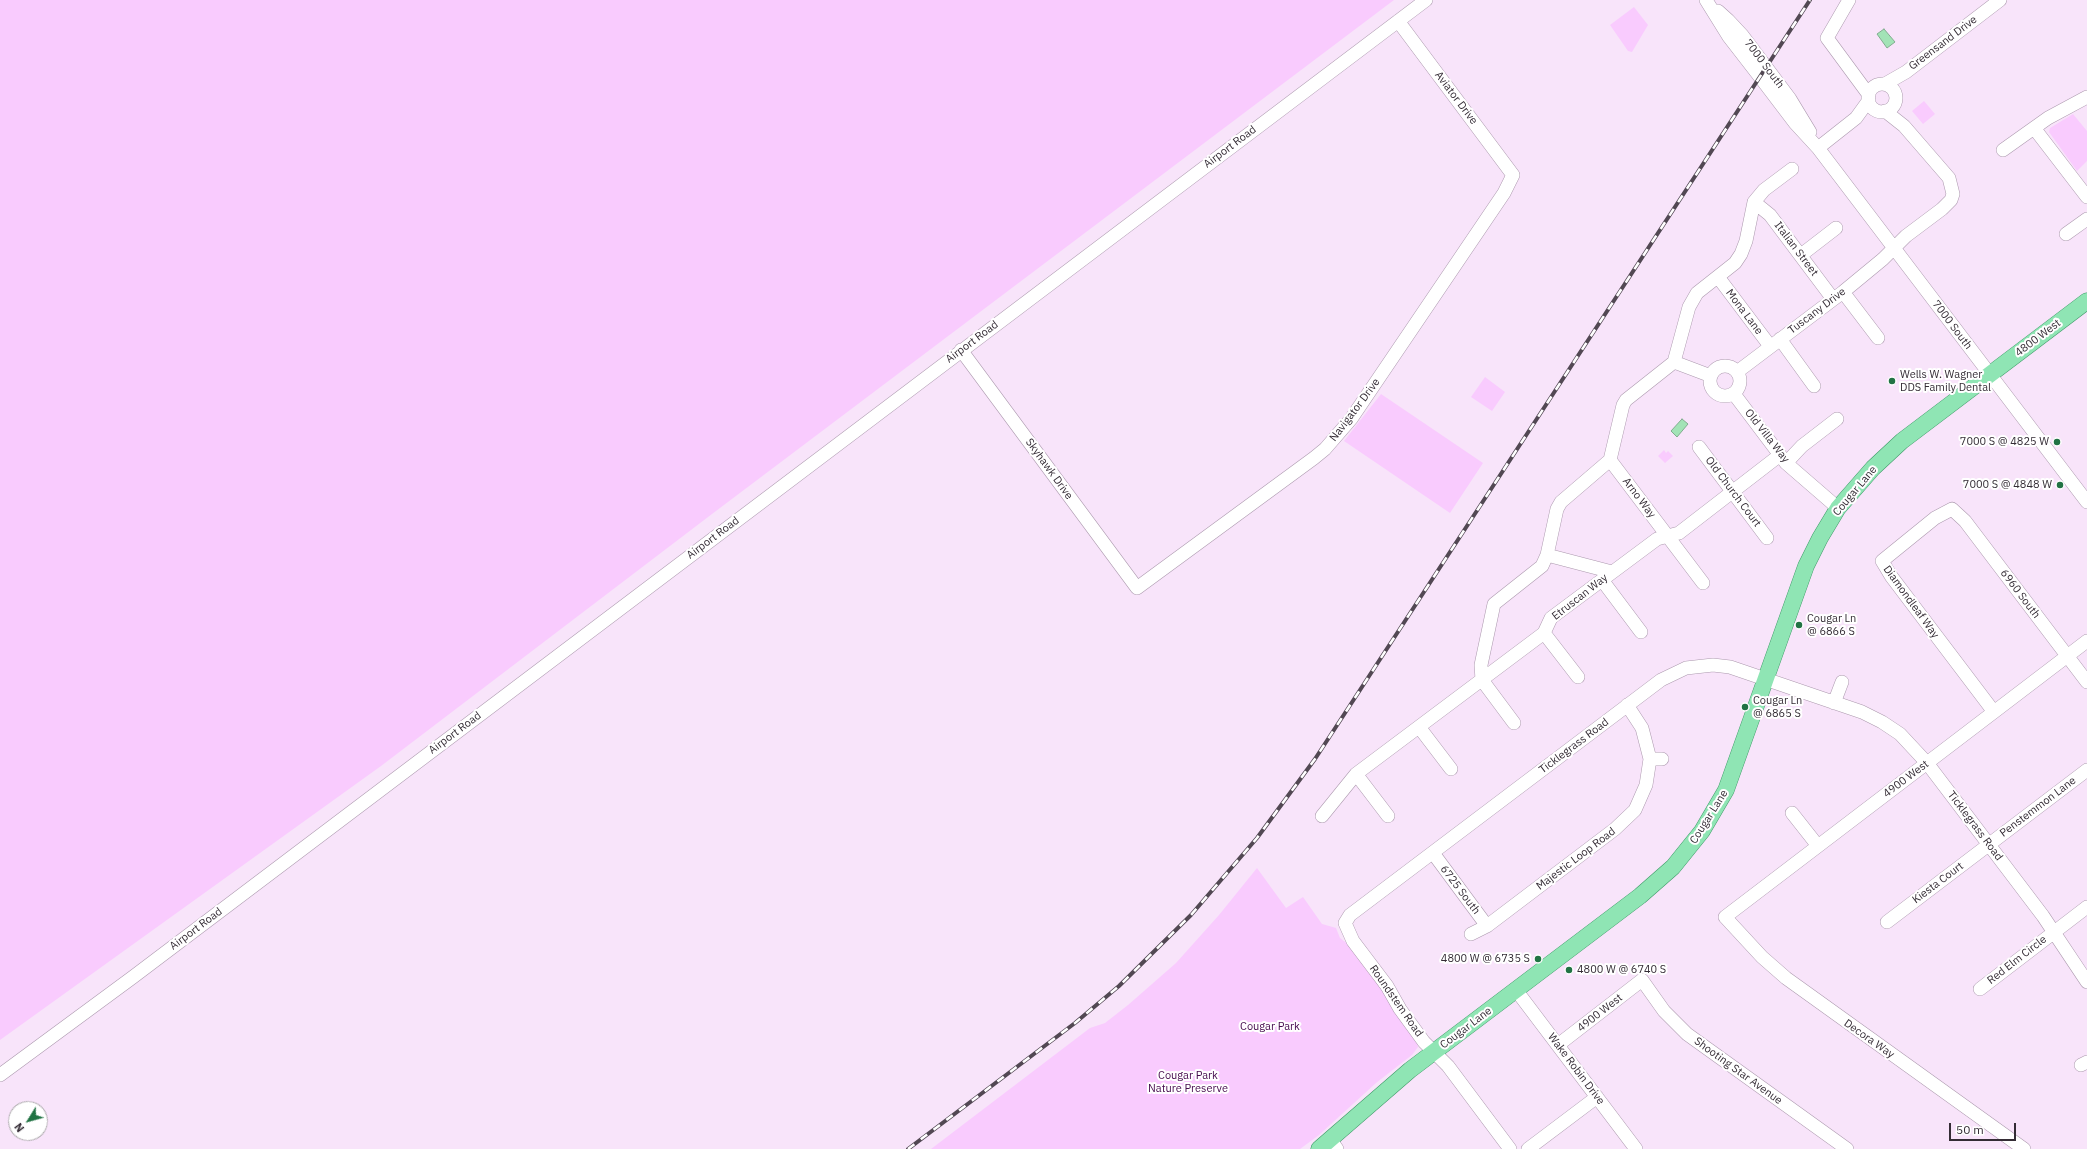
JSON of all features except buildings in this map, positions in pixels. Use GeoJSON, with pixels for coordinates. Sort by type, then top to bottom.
{"type":"FeatureCollection","features":[{"type":"Feature","properties":{"kind":"main road","name":"4800 West"},"geometry":{"type":"LineString","coordinates":[[1989,374],[2087,301]]}},
{"type":"Feature","properties":{"kind":"main road","name":"Cougar Lane"},"geometry":{"type":"LineString","coordinates":[[1329,1146],[1387,1089],[1651,887],[1673,867],[1711,818],[1726,790],[1806,566],[1820,538],[1838,508],[1864,478],[1892,450],[1989,374]]}},
{"type":"Feature","properties":{"kind":"street","name":"Airport Road"},"geometry":{"type":"LineString","coordinates":[[0,1075],[157,959],[1426,0]]}},
{"type":"Feature","properties":{"kind":"street"},"geometry":{"type":"LineString","coordinates":[[1849,0],[1827,38],[1858,79],[1875,91],[1893,88],[1904,126]]}},
{"type":"Feature","properties":{"kind":"street","name":"Greensand Drive"},"geometry":{"type":"LineString","coordinates":[[1818,148],[1856,118],[1875,91],[1906,72],[2000,0]]}},
{"type":"Feature","properties":{"kind":"street","name":"7000 South"},"geometry":{"type":"LineString","coordinates":[[1710,4],[1730,37],[1760,77],[1795,123],[1818,148],[2087,502]]}},
{"type":"Feature","properties":{"kind":"street","name":"Aviator Drive"},"geometry":{"type":"LineString","coordinates":[[1398,21],[1513,175]]}},
{"type":"Feature","properties":{"kind":"street","name":"Greensand Drive"},"geometry":{"type":"LineString","coordinates":[[1895,97],[1906,72]]}},
{"type":"Feature","properties":{"kind":"street"},"geometry":{"type":"LineString","coordinates":[[1875,91],[1871,106],[1904,126]]}},
{"type":"Feature","properties":{"kind":"street"},"geometry":{"type":"LineString","coordinates":[[1881,111],[1891,108],[1895,97]]}},
{"type":"Feature","properties":{"kind":"street"},"geometry":{"type":"LineString","coordinates":[[2003,150],[2034,128],[2087,97]]}},
{"type":"Feature","properties":{"kind":"street","name":"Greensand Drive"},"geometry":{"type":"LineString","coordinates":[[1856,118],[1881,111]]}},
{"type":"Feature","properties":{"kind":"street","name":"Tuscany Drive"},"geometry":{"type":"LineString","coordinates":[[1737,372],[1838,296],[1906,236],[1947,205],[1953,194],[1949,178],[1904,126]]}},
{"type":"Feature","properties":{"kind":"street"},"geometry":{"type":"LineString","coordinates":[[2034,128],[2087,197]]}},
{"type":"Feature","properties":{"kind":"street"},"geometry":{"type":"LineString","coordinates":[[1514,723],[1482,680],[1481,665],[1494,604],[1542,566],[1547,555],[1557,509],[1561,502],[1610,460],[1623,405],[1626,400],[1674,362],[1689,307],[1697,293],[1735,263],[1741,254],[1754,202],[1764,190],[1792,168]]}},
{"type":"Feature","properties":{"kind":"street","name":"Navigator Drive"},"geometry":{"type":"LineString","coordinates":[[1137,588],[1325,449],[1351,419],[1504,193],[1513,175]]}},
{"type":"Feature","properties":{"kind":"street","name":"Italian Street"},"geometry":{"type":"LineString","coordinates":[[1754,202],[1770,215],[1800,255],[1878,338]]}},
{"type":"Feature","properties":{"kind":"street"},"geometry":{"type":"LineString","coordinates":[[2066,234],[2087,218]]}},
{"type":"Feature","properties":{"kind":"street"},"geometry":{"type":"LineString","coordinates":[[1800,255],[1836,228]]}},
{"type":"Feature","properties":{"kind":"street","name":"Mona Lane"},"geometry":{"type":"LineString","coordinates":[[1718,277],[1814,386]]}},
{"type":"Feature","properties":{"kind":"street","name":"Skyhawk Drive"},"geometry":{"type":"LineString","coordinates":[[961,350],[1137,588]]}},
{"type":"Feature","properties":{"kind":"street"},"geometry":{"type":"LineString","coordinates":[[1674,362],[1711,376]]}},
{"type":"Feature","properties":{"kind":"street"},"geometry":{"type":"LineString","coordinates":[[1721,367],[1730,367],[1737,372],[1740,385],[1734,394],[1726,397],[1716,394],[1710,386],[1711,376],[1721,367]]}},
{"type":"Feature","properties":{"kind":"street","name":"Old Villa Way"},"geometry":{"type":"LineString","coordinates":[[1734,394],[1783,459],[1838,508]]}},
{"type":"Feature","properties":{"kind":"street","name":"Etruscan Way"},"geometry":{"type":"LineString","coordinates":[[1322,816],[1356,774],[1544,633],[1551,618],[1657,539],[1679,533],[1733,492],[1802,446],[1837,419]]}},
{"type":"Feature","properties":{"kind":"street","name":"Old Church Court"},"geometry":{"type":"LineString","coordinates":[[1699,447],[1767,538]]}},
{"type":"Feature","properties":{"kind":"street","name":"Arno Way"},"geometry":{"type":"LineString","coordinates":[[1610,460],[1703,583]]}},
{"type":"Feature","properties":{"kind":"street","name":"6960 South"},"geometry":{"type":"LineString","coordinates":[[1952,509],[1965,521],[2087,682]]}},
{"type":"Feature","properties":{"kind":"street","name":"Diamondleaf Way"},"geometry":{"type":"LineString","coordinates":[[1952,509],[1935,518],[1882,561],[1891,576],[1994,712]]}},
{"type":"Feature","properties":{"kind":"street"},"geometry":{"type":"LineString","coordinates":[[1547,555],[1607,576],[1641,632]]}},
{"type":"Feature","properties":{"kind":"street"},"geometry":{"type":"LineString","coordinates":[[1544,633],[1578,677]]}},
{"type":"Feature","properties":{"kind":"street","name":"4900 West"},"geometry":{"type":"LineString","coordinates":[[1725,917],[2087,641]]}},
{"type":"Feature","properties":{"kind":"street","name":"Ticklegrass Road"},"geometry":{"type":"LineString","coordinates":[[1345,926],[1350,916],[1668,675],[1695,666],[1722,665],[1872,717],[1892,728],[1909,742],[1927,763],[2054,931],[2087,982]]}},
{"type":"Feature","properties":{"kind":"street"},"geometry":{"type":"LineString","coordinates":[[1834,703],[1842,682]]}},
{"type":"Feature","properties":{"kind":"street","name":"Majestic Loop Road"},"geometry":{"type":"LineString","coordinates":[[1471,934],[1487,926],[1615,829],[1629,816],[1643,794],[1648,777],[1656,759],[1642,728],[1627,705]]}},
{"type":"Feature","properties":{"kind":"street"},"geometry":{"type":"LineString","coordinates":[[1419,727],[1451,770]]}},
{"type":"Feature","properties":{"kind":"street","name":"Penstemmon Lane"},"geometry":{"type":"LineString","coordinates":[[1989,844],[2087,770]]}},
{"type":"Feature","properties":{"kind":"street"},"geometry":{"type":"LineString","coordinates":[[1356,774],[1388,816]]}},
{"type":"Feature","properties":{"kind":"street"},"geometry":{"type":"LineString","coordinates":[[1792,814],[1818,846]]}},
{"type":"Feature","properties":{"kind":"street","name":"Kiesta Court"},"geometry":{"type":"LineString","coordinates":[[1887,922],[1989,844]]}},
{"type":"Feature","properties":{"kind":"street","name":"6725 South"},"geometry":{"type":"LineString","coordinates":[[1433,853],[1487,926]]}},
{"type":"Feature","properties":{"kind":"street","name":"Red Elm Circle"},"geometry":{"type":"LineString","coordinates":[[1980,989],[2087,907]]}},
{"type":"Feature","properties":{"kind":"street","name":"Decora Way"},"geometry":{"type":"LineString","coordinates":[[1725,917],[1762,958],[1786,978],[2024,1149]]}},
{"type":"Feature","properties":{"kind":"street","name":"Roundstem Road"},"geometry":{"type":"LineString","coordinates":[[1345,926],[1353,941],[1387,986],[1400,1010],[1434,1052],[1448,1066],[1510,1149]]}},
{"type":"Feature","properties":{"kind":"street","name":"4900 West"},"geometry":{"type":"LineString","coordinates":[[1558,1046],[1642,980]]}},
{"type":"Feature","properties":{"kind":"street","name":"Shooting Star Avenue"},"geometry":{"type":"LineString","coordinates":[[1642,980],[1664,1011],[1687,1034],[1847,1149]]}},
{"type":"Feature","properties":{"kind":"street","name":"Wake Robin Drive"},"geometry":{"type":"LineString","coordinates":[[1516,990],[1636,1149]]}},
{"type":"Feature","properties":{"kind":"street"},"geometry":{"type":"LineString","coordinates":[[1528,1149],[1597,1097]]}},
{"type":"Feature","properties":{"kind":"green space"},"geometry":{"type":"Polygon","coordinates":[[[0,0],[1394,0],[712,514],[381,766],[0,1040],[0,0]]]}},
{"type":"Feature","properties":{"kind":"green space"},"geometry":{"type":"Polygon","coordinates":[[[1634,7],[1648,25],[1632,52],[1628,51],[1610,25],[1634,7]]]}},
{"type":"Feature","properties":{"kind":"green space"},"geometry":{"type":"Polygon","coordinates":[[[1924,101],[1935,114],[1923,124],[1912,111],[1924,101]]]}},
{"type":"Feature","properties":{"kind":"green space"},"geometry":{"type":"Polygon","coordinates":[[[2073,114],[2087,131],[2087,161],[2077,171],[2049,132],[2050,128],[2073,114]]]}},
{"type":"Feature","properties":{"kind":"green space"},"geometry":{"type":"Polygon","coordinates":[[[1485,377],[1505,392],[1492,411],[1471,397],[1485,377]]]}},
{"type":"Feature","properties":{"kind":"green space"},"geometry":{"type":"Polygon","coordinates":[[[1381,394],[1483,463],[1450,513],[1344,441],[1381,394]]]}},
{"type":"Feature","properties":{"kind":"green space"},"geometry":{"type":"Polygon","coordinates":[[[1664,450],[1666,453],[1668,451],[1673,456],[1665,463],[1658,456],[1664,450]]]}},
{"type":"Feature","properties":{"kind":"green space","name":"Cougar Park"},"geometry":{"type":"Polygon","coordinates":[[[1257,868],[1286,908],[1303,897],[1322,924],[1336,928],[1340,938],[1349,945],[1382,988],[1417,1039],[1418,1047],[1412,1055],[1376,1083],[1319,1135],[1300,1149],[931,1149],[1090,1028],[1105,1023],[1128,1005],[1176,963],[1219,915],[1257,868]]]}},
{"type":"Feature","properties":{"kind":"shaded area"},"geometry":{"type":"Polygon","coordinates":[[[1884,29],[1895,42],[1887,48],[1877,34],[1884,29]]]}},
{"type":"Feature","properties":{"kind":"shaded area"},"geometry":{"type":"Polygon","coordinates":[[[1682,419],[1688,424],[1677,437],[1671,431],[1682,419]]]}},
{"type":"Feature","properties":{"kind":"railway"},"geometry":{"type":"LineString","coordinates":[[908,1149],[1075,1023],[1119,986],[1191,915],[1257,838],[1315,759],[1810,0]]}},
{"type":"Feature","properties":{"kind":"place","name":"Wells W. Wagner DDS Family Dental"},"geometry":{"type":"Point","coordinates":[1892,381]}},
{"type":"Feature","properties":{"kind":"place","name":"7000 S @ 4825 W"},"geometry":{"type":"Point","coordinates":[2057,442]}},
{"type":"Feature","properties":{"kind":"place","name":"7000 S @ 4848 W"},"geometry":{"type":"Point","coordinates":[2060,485]}},
{"type":"Feature","properties":{"kind":"place","name":"Cougar Ln @ 6866 S"},"geometry":{"type":"Point","coordinates":[1799,625]}},
{"type":"Feature","properties":{"kind":"place","name":"Cougar Ln @ 6865 S"},"geometry":{"type":"Point","coordinates":[1745,707]}},
{"type":"Feature","properties":{"kind":"place","name":"4800 W @ 6735 S"},"geometry":{"type":"Point","coordinates":[1538,959]}},
{"type":"Feature","properties":{"kind":"place","name":"4800 W @ 6740 S"},"geometry":{"type":"Point","coordinates":[1569,970]}},
{"type":"Feature","properties":{"kind":"park label","name":"Cougar Park Nature Preserve"},"geometry":{"type":"Point","coordinates":[1188,1082]}}]}
